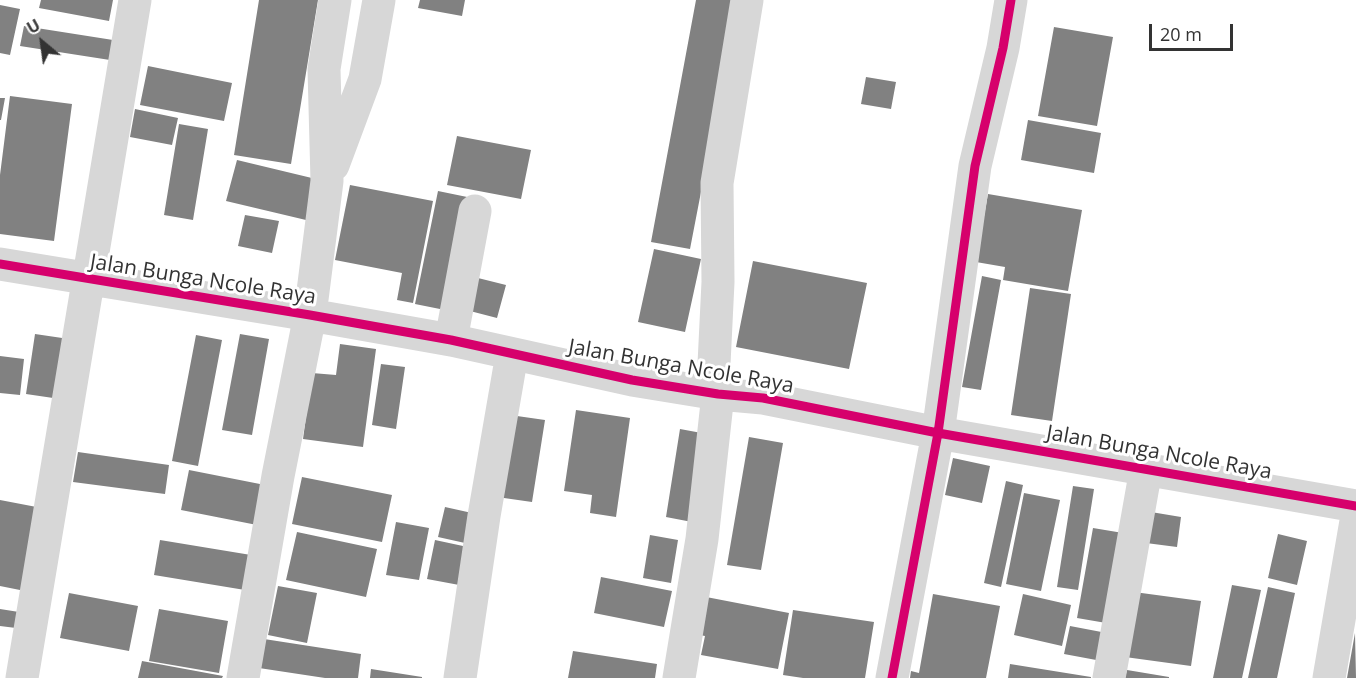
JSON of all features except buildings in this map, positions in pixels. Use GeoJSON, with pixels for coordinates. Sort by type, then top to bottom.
{"type":"FeatureCollection","features":[{"type":"Feature","properties":{"kind":"street"},"geometry":{"type":"LineString","coordinates":[[22,678],[135,0]]}},
{"type":"Feature","properties":{"kind":"street"},"geometry":{"type":"LineString","coordinates":[[243,678],[278,476],[310,315],[327,181],[324,69],[335,0]]}},
{"type":"Feature","properties":{"kind":"street"},"geometry":{"type":"LineString","coordinates":[[327,181],[365,79],[379,0]]}},
{"type":"Feature","properties":{"kind":"street"},"geometry":{"type":"LineString","coordinates":[[679,678],[702,539],[718,394],[714,364],[718,282],[717,183],[747,0]]}},
{"type":"Feature","properties":{"kind":"street"},"geometry":{"type":"LineString","coordinates":[[892,678],[938,433],[975,166],[1003,48],[1011,0]]}},
{"type":"Feature","properties":{"kind":"street"},"geometry":{"type":"LineString","coordinates":[[451,340],[475,211]]}},
{"type":"Feature","properties":{"kind":"street","name":"Jalan Bunga Ncole Raya"},"geometry":{"type":"LineString","coordinates":[[0,264],[451,340],[632,380],[718,394],[763,398],[938,433],[1356,506]]}},
{"type":"Feature","properties":{"kind":"street"},"geometry":{"type":"LineString","coordinates":[[460,678],[484,516],[512,354]]}},
{"type":"Feature","properties":{"kind":"street"},"geometry":{"type":"LineString","coordinates":[[1109,678],[1146,469]]}},
{"type":"Feature","properties":{"kind":"street"},"geometry":{"type":"LineString","coordinates":[[1329,678],[1356,521]]}},
{"type":"Feature","properties":{"kind":"cycle path"},"geometry":{"type":"LineString","coordinates":[[892,678],[938,433],[975,166],[1003,48],[1011,0]]}},
{"type":"Feature","properties":{"kind":"cycle path"},"geometry":{"type":"LineString","coordinates":[[0,264],[451,340],[632,380],[718,394],[763,398],[938,433],[1356,506]]}}]}
